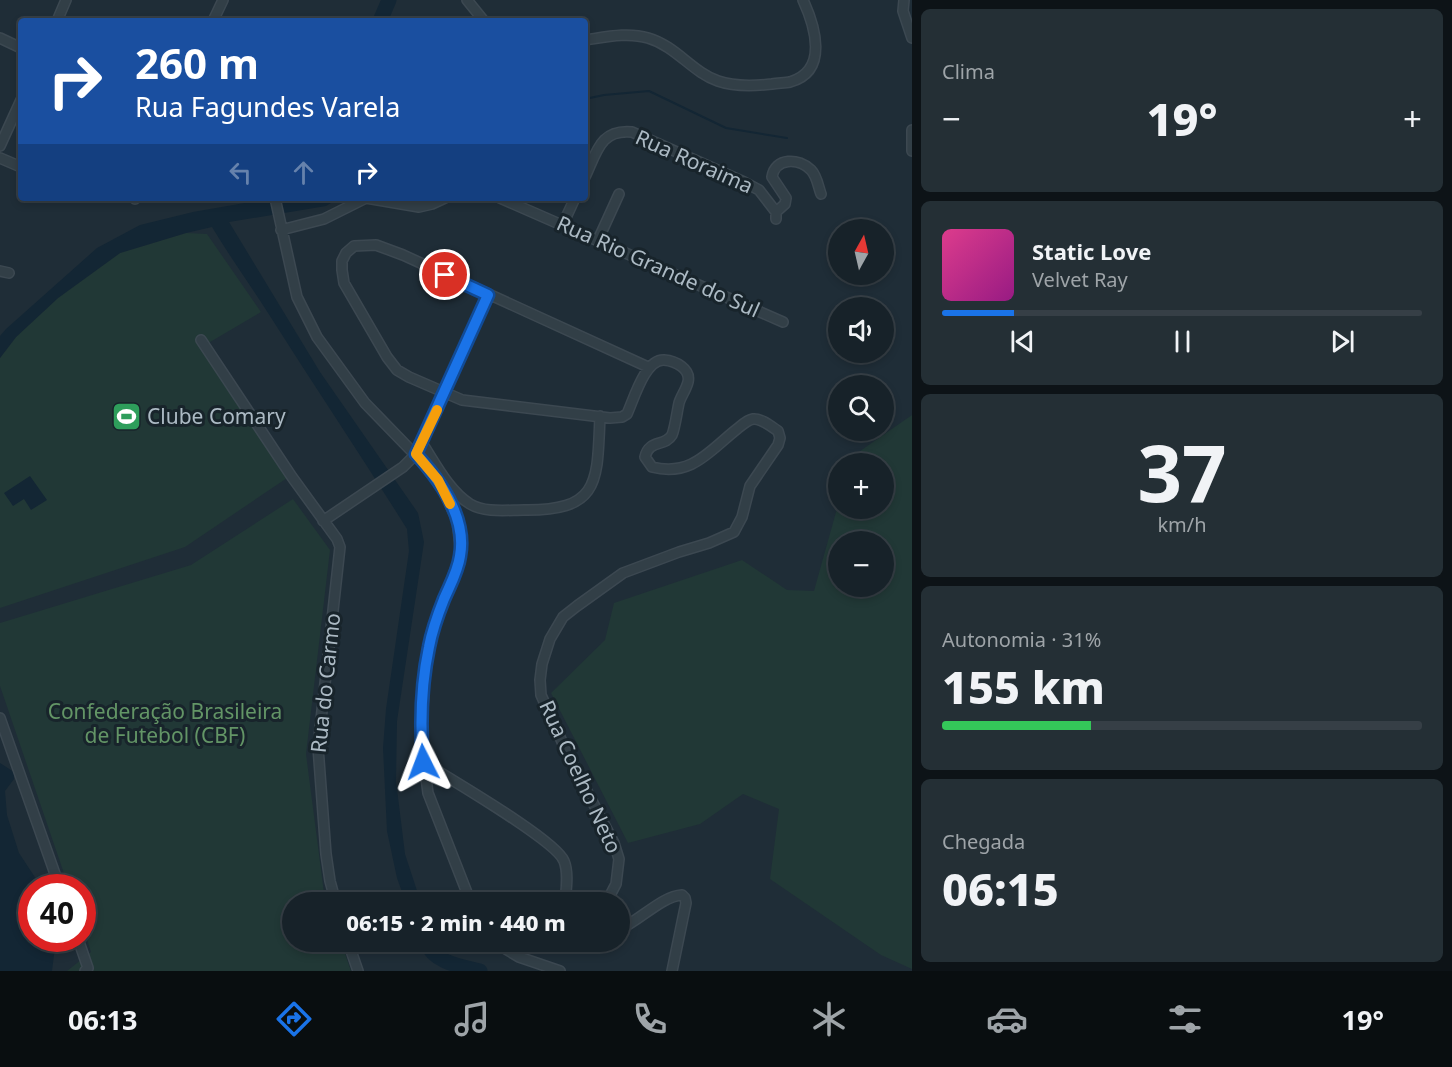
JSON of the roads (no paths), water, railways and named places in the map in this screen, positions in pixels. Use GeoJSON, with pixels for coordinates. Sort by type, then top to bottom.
{"type":"FeatureCollection","features":[{"type":"Feature","properties":{"kind":"street"},"geometry":{"type":"LineString","coordinates":[[58,18],[66,0]]}},
{"type":"Feature","properties":{"kind":"street"},"geometry":{"type":"LineString","coordinates":[[214,18],[223,0]]}},
{"type":"Feature","properties":{"kind":"street"},"geometry":{"type":"LineString","coordinates":[[467,0],[482,18]]}},
{"type":"Feature","properties":{"kind":"street"},"geometry":{"type":"LineString","coordinates":[[588,40],[628,35],[646,37],[669,46],[716,81],[750,86],[792,82],[805,74],[814,62],[817,45],[814,29],[803,0]]}},
{"type":"Feature","properties":{"kind":"street"},"geometry":{"type":"LineString","coordinates":[[904,0],[903,12],[912,38]]}},
{"type":"Feature","properties":{"kind":"street"},"geometry":{"type":"LineString","coordinates":[[0,38],[18,47]]}},
{"type":"Feature","properties":{"kind":"street"},"geometry":{"type":"LineString","coordinates":[[0,146],[18,107]]}},
{"type":"Feature","properties":{"kind":"street"},"geometry":{"type":"LineString","coordinates":[[912,130],[912,151]]}},
{"type":"Feature","properties":{"kind":"street","name":"Rua Roraima"},"geometry":{"type":"LineString","coordinates":[[588,171],[604,139],[611,133],[632,132],[759,190],[776,215],[785,204],[786,198],[772,177],[775,166],[780,163],[792,161],[810,170],[816,178],[821,194]]}},
{"type":"Feature","properties":{"kind":"street"},"geometry":{"type":"LineString","coordinates":[[0,158],[18,166]]}},
{"type":"Feature","properties":{"kind":"street"},"geometry":{"type":"LineString","coordinates":[[598,240],[619,194]]}},
{"type":"Feature","properties":{"kind":"street"},"geometry":{"type":"LineString","coordinates":[[276,201],[297,297],[317,337],[365,404],[416,454],[438,480],[457,520],[461,544],[459,561],[437,617],[429,647],[421,716],[423,762],[428,793],[467,892]]}},
{"type":"Feature","properties":{"kind":"street"},"geometry":{"type":"LineString","coordinates":[[281,230],[324,219],[360,201]]}},
{"type":"Feature","properties":{"kind":"street"},"geometry":{"type":"LineString","coordinates":[[380,201],[419,207],[438,201]]}},
{"type":"Feature","properties":{"kind":"street","name":"Rua Rio Grande do Sul"},"geometry":{"type":"LineString","coordinates":[[507,201],[783,322]]}},
{"type":"Feature","properties":{"kind":"street"},"geometry":{"type":"LineString","coordinates":[[563,224],[574,201]]}},
{"type":"Feature","properties":{"kind":"street"},"geometry":{"type":"LineString","coordinates":[[376,245],[648,367],[627,414],[617,418],[462,400],[409,377],[391,363],[349,294],[342,270],[342,261],[346,253],[354,246],[376,245]]}},
{"type":"Feature","properties":{"kind":"street"},"geometry":{"type":"LineString","coordinates":[[323,521],[403,467],[416,454],[488,295]]}},
{"type":"Feature","properties":{"kind":"street","name":"Rua do Carmo"},"geometry":{"type":"LineString","coordinates":[[201,340],[292,477],[337,539],[340,547],[318,755],[326,854],[334,892]]}},
{"type":"Feature","properties":{"kind":"street","name":"Rua Coelho Neto"},"geometry":{"type":"LineString","coordinates":[[612,892],[616,884],[618,859],[614,843],[568,755],[541,695],[542,664],[550,639],[563,617],[623,573],[734,532],[742,517],[750,486],[778,445],[780,438],[778,431],[772,427],[758,419],[751,419],[692,465],[670,470],[652,467],[645,457],[646,452],[649,447],[667,440],[672,435],[679,401],[688,382],[688,375],[679,365],[667,360],[655,362],[648,367]]}},
{"type":"Feature","properties":{"kind":"street"},"geometry":{"type":"LineString","coordinates":[[422,443],[448,481],[463,498],[476,506],[488,509],[555,508],[577,502],[593,485],[597,466],[600,416]]}},
{"type":"Feature","properties":{"kind":"street"},"geometry":{"type":"LineString","coordinates":[[0,721],[55,874]]}},
{"type":"Feature","properties":{"kind":"street"},"geometry":{"type":"LineString","coordinates":[[423,762],[520,822],[559,854],[564,861],[565,892]]}},
{"type":"Feature","properties":{"kind":"street"},"geometry":{"type":"LineString","coordinates":[[630,925],[677,896],[685,897],[686,903],[672,971]]}},
{"type":"Feature","properties":{"kind":"street"},"geometry":{"type":"LineString","coordinates":[[82,952],[88,968],[85,971]]}},
{"type":"Feature","properties":{"kind":"street"},"geometry":{"type":"LineString","coordinates":[[351,952],[358,971]]}},
{"type":"Feature","properties":{"kind":"street"},"geometry":{"type":"LineString","coordinates":[[511,952],[560,971]]}},
{"type":"Feature","properties":{"kind":"water"},"geometry":{"type":"Polygon","coordinates":[[[257,201],[334,201],[326,206],[229,222],[320,372],[418,513],[424,542],[397,721],[396,781],[405,854],[417,892],[402,892],[397,878],[387,831],[383,748],[386,709],[409,551],[407,529],[212,227],[120,253],[58,298],[16,337],[0,358],[0,336],[6,329],[97,248],[140,225],[193,212],[257,201]]]}},
{"type":"Feature","properties":{"kind":"water"},"geometry":{"type":"Polygon","coordinates":[[[30,476],[47,500],[31,510],[24,499],[13,506],[4,493],[30,476]]]}},
{"type":"Feature","properties":{"kind":"water"},"geometry":{"type":"Polygon","coordinates":[[[0,763],[14,772],[14,779],[5,791],[7,815],[19,853],[33,874],[18,874],[18,952],[54,952],[52,971],[0,971],[0,763]]]}},
{"type":"Feature","properties":{"kind":"waterway"},"geometry":{"type":"LineString","coordinates":[[381,18],[389,0]]}},
{"type":"Feature","properties":{"kind":"waterway"},"geometry":{"type":"LineString","coordinates":[[588,98],[649,91],[726,128],[787,138]]}},
{"type":"Feature","properties":{"kind":"waterway"},"geometry":{"type":"LineString","coordinates":[[432,952],[448,962],[480,971]]}},
{"type":"Feature","properties":{"kind":"place","name":"Clube Comary"},"geometry":{"type":"Point","coordinates":[126,417]}},
{"type":"Feature","properties":{"kind":"park label","name":"Confederação Brasileira de Futebol (CBF)"},"geometry":{"type":"Point","coordinates":[165,724]}}]}
